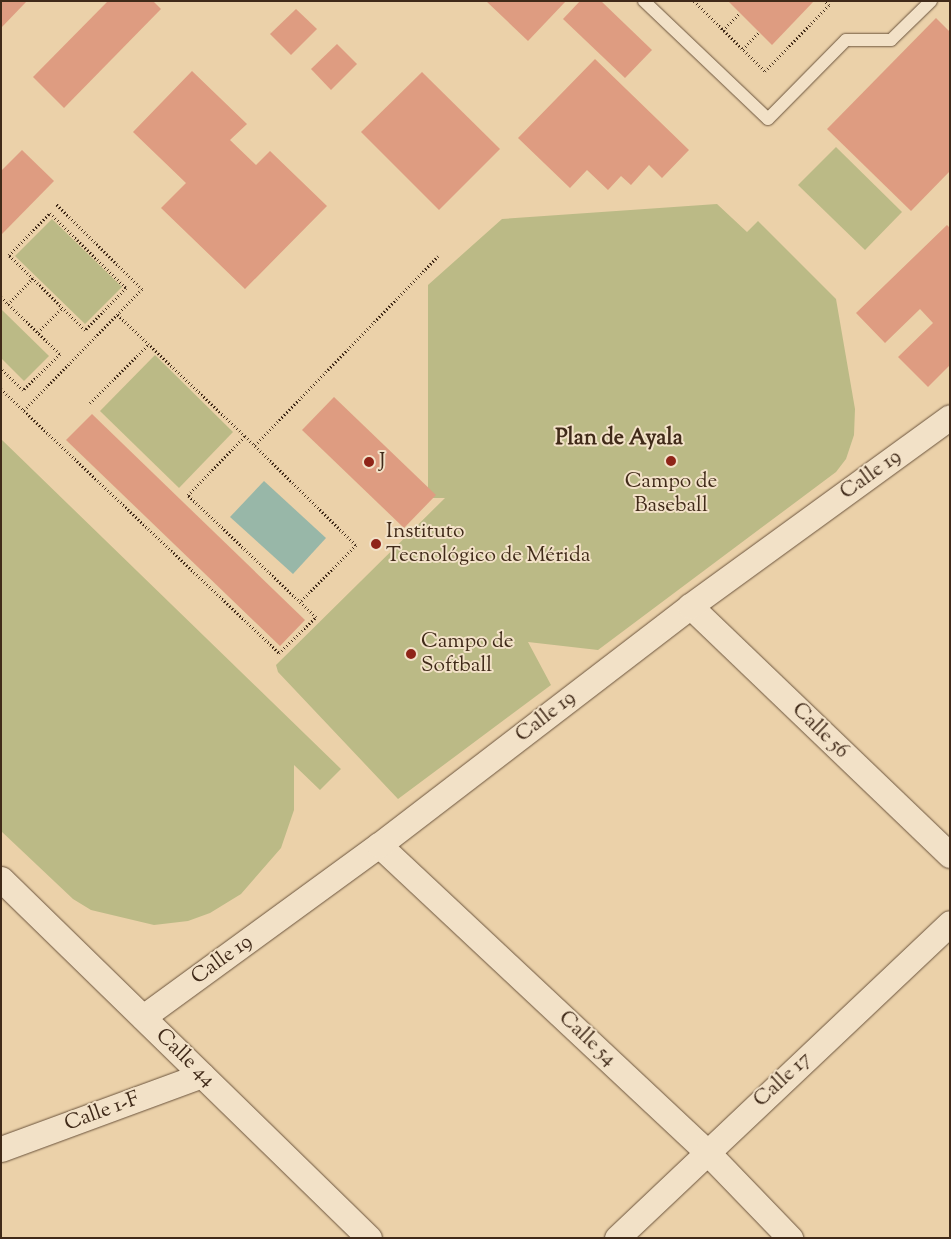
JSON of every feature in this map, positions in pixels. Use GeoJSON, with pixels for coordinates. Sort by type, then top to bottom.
{"type":"FeatureCollection","features":[{"type":"Feature","properties":{"kind":"street","name":"Calle 19"},"geometry":{"type":"LineString","coordinates":[[143,1018],[379,845],[690,606],[950,417]]}},
{"type":"Feature","properties":{"kind":"street","name":"Calle 56"},"geometry":{"type":"LineString","coordinates":[[690,606],[950,855]]}},
{"type":"Feature","properties":{"kind":"street","name":"Calle 54"},"geometry":{"type":"LineString","coordinates":[[379,845],[707,1152],[790,1238]]}},
{"type":"Feature","properties":{"kind":"street","name":"Calle 44"},"geometry":{"type":"LineString","coordinates":[[1,879],[369,1238]]}},
{"type":"Feature","properties":{"kind":"street","name":"Calle 17"},"geometry":{"type":"LineString","coordinates":[[617,1238],[950,922]]}},
{"type":"Feature","properties":{"kind":"street","name":"Calle 1-F"},"geometry":{"type":"LineString","coordinates":[[1,1149],[202,1076]]}},
{"type":"Feature","properties":{"kind":"lane"},"geometry":{"type":"LineString","coordinates":[[644,1],[768,119],[846,40],[891,40],[931,1]]}},
{"type":"Feature","properties":{"kind":"path"},"geometry":{"type":"LineString","coordinates":[[697,2],[765,71],[828,5],[825,1]]}},
{"type":"Feature","properties":{"kind":"path"},"geometry":{"type":"LineString","coordinates":[[723,30],[740,13]]}},
{"type":"Feature","properties":{"kind":"path"},"geometry":{"type":"LineString","coordinates":[[743,49],[759,32]]}},
{"type":"Feature","properties":{"kind":"path"},"geometry":{"type":"LineString","coordinates":[[23,410],[142,289],[55,203]]}},
{"type":"Feature","properties":{"kind":"path"},"geometry":{"type":"LineString","coordinates":[[50,212],[126,288],[85,330],[62,308],[9,255],[50,212]]}},
{"type":"Feature","properties":{"kind":"path"},"geometry":{"type":"LineString","coordinates":[[255,445],[438,256]]}},
{"type":"Feature","properties":{"kind":"path"},"geometry":{"type":"LineString","coordinates":[[8,304],[33,278]]}},
{"type":"Feature","properties":{"kind":"path"},"geometry":{"type":"LineString","coordinates":[[1,297],[60,354],[23,390],[1,369]]}},
{"type":"Feature","properties":{"kind":"path"},"geometry":{"type":"LineString","coordinates":[[38,332],[62,308]]}},
{"type":"Feature","properties":{"kind":"path"},"geometry":{"type":"LineString","coordinates":[[117,314],[255,445],[356,545],[300,602]]}},
{"type":"Feature","properties":{"kind":"path"},"geometry":{"type":"LineString","coordinates":[[90,403],[148,344]]}},
{"type":"Feature","properties":{"kind":"path"},"geometry":{"type":"LineString","coordinates":[[1,389],[279,653],[316,617],[188,495],[245,436]]}},
{"type":"Feature","properties":{"kind":"shaded area"},"geometry":{"type":"Polygon","coordinates":[[[836,147],[902,212],[865,250],[798,185],[836,147]]]}},
{"type":"Feature","properties":{"kind":"shaded area"},"geometry":{"type":"Polygon","coordinates":[[[717,204],[747,232],[758,221],[836,299],[855,409],[854,435],[846,459],[836,472],[598,650],[528,642],[551,685],[398,799],[278,672],[276,665],[445,498],[428,498],[428,285],[502,219],[717,204]]]}},
{"type":"Feature","properties":{"kind":"shaded area"},"geometry":{"type":"Polygon","coordinates":[[[52,219],[122,287],[85,324],[15,256],[52,219]]]}},
{"type":"Feature","properties":{"kind":"shaded area"},"geometry":{"type":"Polygon","coordinates":[[[1,309],[49,356],[24,381],[1,358],[1,309]]]}},
{"type":"Feature","properties":{"kind":"shaded area"},"geometry":{"type":"Polygon","coordinates":[[[155,355],[233,432],[179,488],[100,411],[155,355]]]}},
{"type":"Feature","properties":{"kind":"shaded area"},"geometry":{"type":"Polygon","coordinates":[[[1,439],[341,769],[320,790],[294,765],[294,810],[281,848],[241,894],[210,913],[188,921],[154,925],[91,910],[73,899],[1,831],[1,439]]]}},
{"type":"Feature","properties":{"kind":"shaded area"},"geometry":{"type":"Polygon","coordinates":[[[264,481],[326,538],[293,574],[230,517],[264,481]]]}},
{"type":"Feature","properties":{"kind":"building"},"geometry":{"type":"Polygon","coordinates":[[[1,1],[27,1],[1,28],[1,1]]]}},
{"type":"Feature","properties":{"kind":"building"},"geometry":{"type":"Polygon","coordinates":[[[108,1],[153,1],[161,9],[64,108],[33,77],[108,1]]]}},
{"type":"Feature","properties":{"kind":"building"},"geometry":{"type":"Polygon","coordinates":[[[486,1],[566,1],[528,41],[486,1]]]}},
{"type":"Feature","properties":{"kind":"building"},"geometry":{"type":"Polygon","coordinates":[[[580,1],[601,1],[652,50],[625,78],[563,19],[580,1]]]}},
{"type":"Feature","properties":{"kind":"building"},"geometry":{"type":"Polygon","coordinates":[[[728,1],[814,1],[772,45],[728,1]]]}},
{"type":"Feature","properties":{"kind":"building"},"geometry":{"type":"Polygon","coordinates":[[[296,9],[317,29],[291,55],[270,34],[296,9]]]}},
{"type":"Feature","properties":{"kind":"building"},"geometry":{"type":"Polygon","coordinates":[[[936,18],[950,32],[950,171],[911,211],[827,129],[936,18]]]}},
{"type":"Feature","properties":{"kind":"building"},"geometry":{"type":"Polygon","coordinates":[[[337,44],[357,64],[331,90],[311,69],[337,44]]]}},
{"type":"Feature","properties":{"kind":"building"},"geometry":{"type":"Polygon","coordinates":[[[595,59],[689,150],[662,178],[649,165],[631,185],[621,176],[608,190],[587,170],[570,188],[518,138],[595,59]]]}},
{"type":"Feature","properties":{"kind":"building"},"geometry":{"type":"Polygon","coordinates":[[[192,71],[247,124],[230,140],[256,165],[270,151],[327,206],[245,289],[161,208],[186,183],[133,132],[192,71]]]}},
{"type":"Feature","properties":{"kind":"building"},"geometry":{"type":"Polygon","coordinates":[[[422,72],[500,149],[439,210],[361,132],[422,72]]]}},
{"type":"Feature","properties":{"kind":"building"},"geometry":{"type":"Polygon","coordinates":[[[22,150],[54,181],[1,235],[1,171],[22,150]]]}},
{"type":"Feature","properties":{"kind":"building"},"geometry":{"type":"Polygon","coordinates":[[[947,225],[950,228],[950,365],[928,387],[898,357],[933,323],[920,309],[885,343],[856,313],[947,225]]]}},
{"type":"Feature","properties":{"kind":"building","name":"J"},"geometry":{"type":"Polygon","coordinates":[[[334,397],[436,495],[404,528],[302,430],[334,397]]]}},
{"type":"Feature","properties":{"kind":"building"},"geometry":{"type":"Polygon","coordinates":[[[92,414],[305,620],[280,646],[66,440],[92,414]]]}},
{"type":"Feature","properties":{"kind":"place","name":"Campo de Baseball"},"geometry":{"type":"Point","coordinates":[671,461]}},
{"type":"Feature","properties":{"kind":"place","name":"J"},"geometry":{"type":"Point","coordinates":[369,462]}},
{"type":"Feature","properties":{"kind":"place","name":"Instituto Tecnológico de Mérida"},"geometry":{"type":"Point","coordinates":[376,544]}},
{"type":"Feature","properties":{"kind":"place","name":"Campo de Softball"},"geometry":{"type":"Point","coordinates":[411,654]}},
{"type":"Feature","properties":{"kind":"district","name":"Plan de Ayala"},"geometry":{"type":"Point","coordinates":[619,440]}}]}
